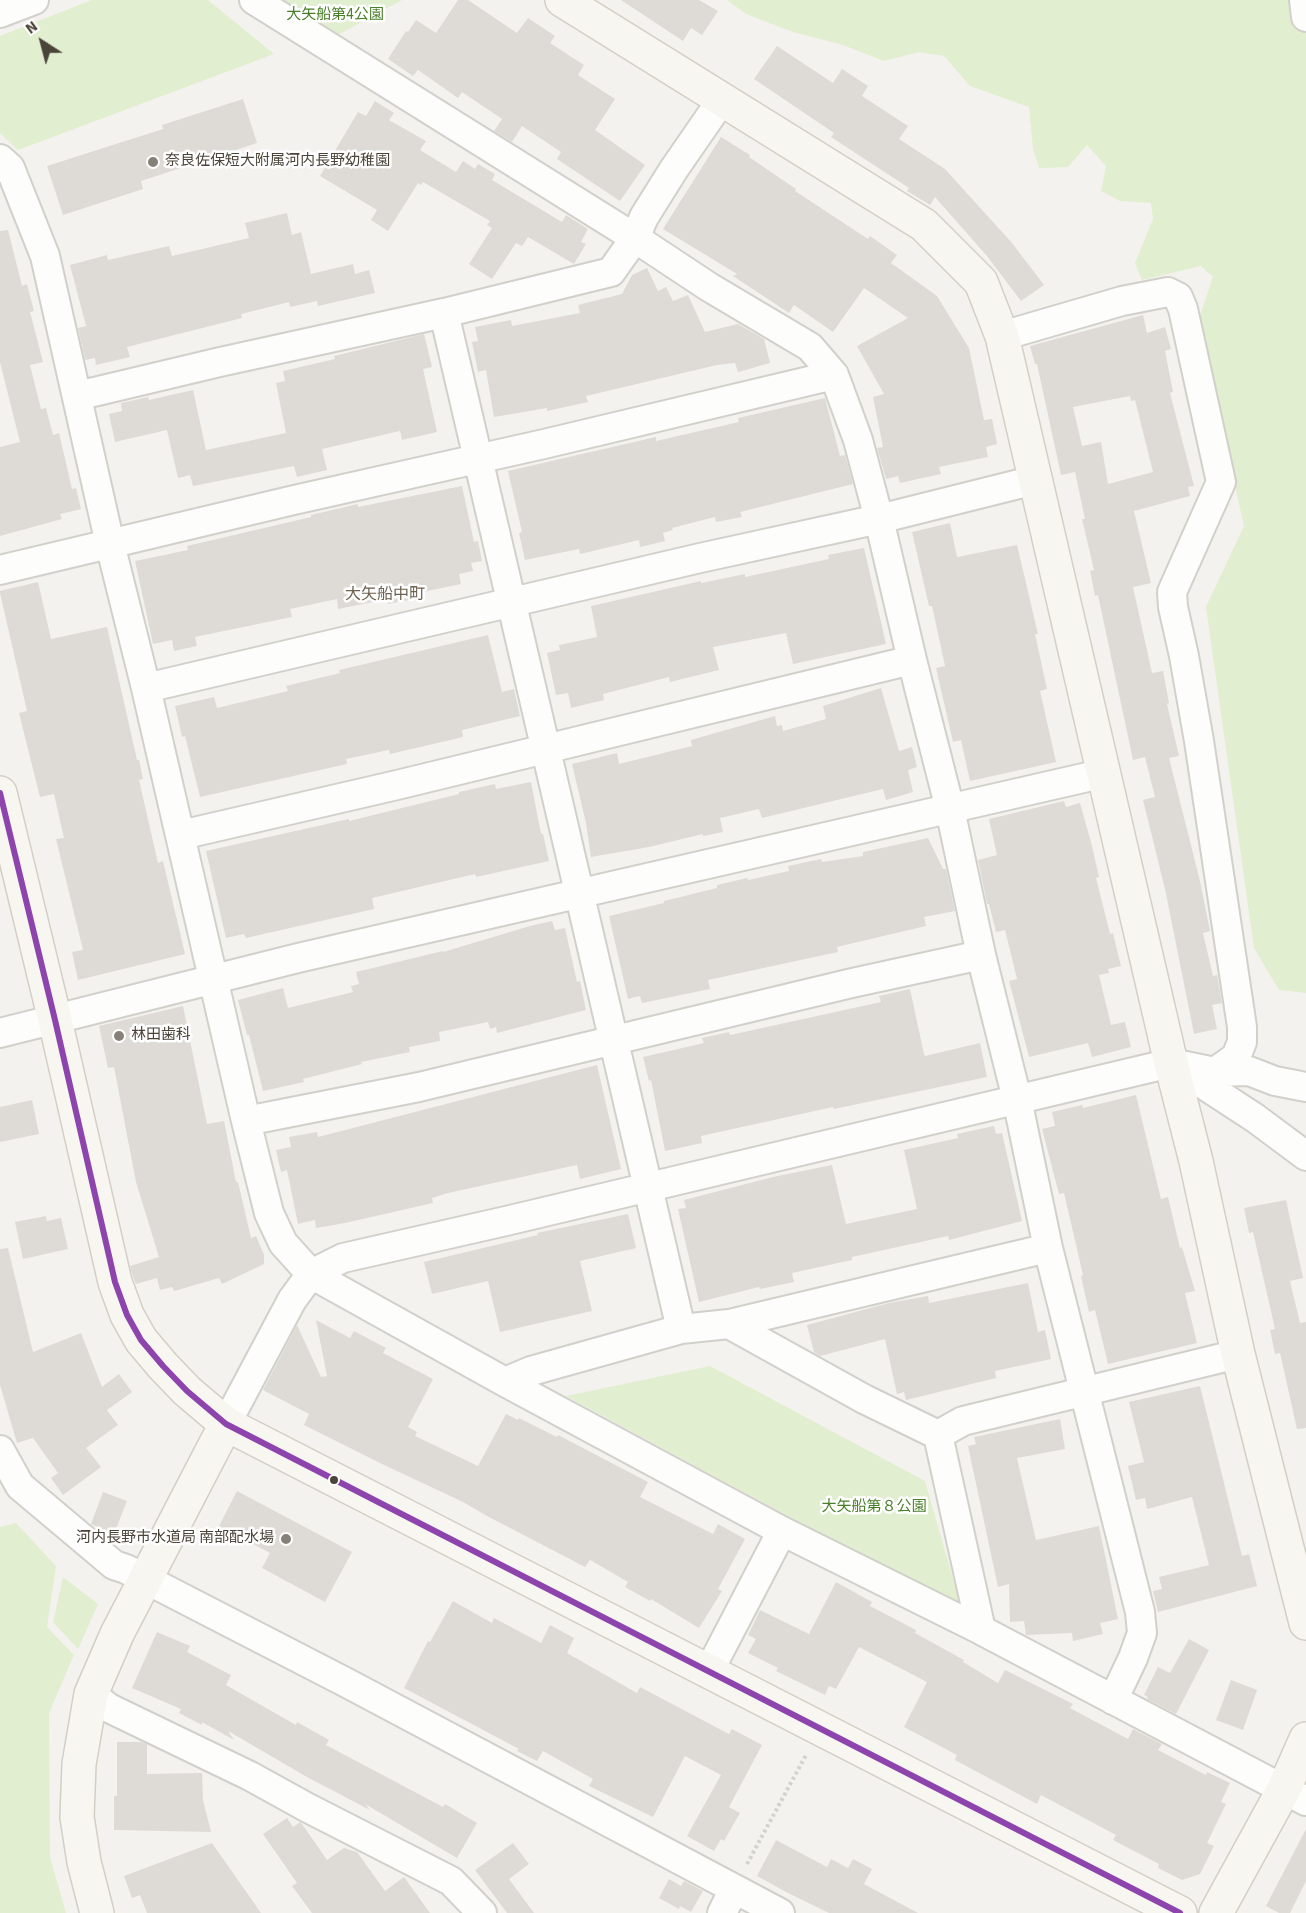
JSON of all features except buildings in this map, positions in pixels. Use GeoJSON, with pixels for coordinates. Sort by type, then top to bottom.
{"type":"FeatureCollection","features":[{"type":"Feature","properties":{"kind":"street"},"geometry":{"type":"LineString","coordinates":[[0,13],[34,0]]}},
{"type":"Feature","properties":{"kind":"street"},"geometry":{"type":"LineString","coordinates":[[254,0],[635,238],[709,287],[810,347],[834,375],[858,440],[879,519],[950,809],[981,955],[1017,1099],[1048,1248],[1140,1612],[1142,1633],[1113,1700]]}},
{"type":"Feature","properties":{"kind":"street"},"geometry":{"type":"LineString","coordinates":[[562,0],[721,101],[924,225],[981,282],[1002,336],[1171,1064],[1196,1161],[1238,1354],[1306,1623]]}},
{"type":"Feature","properties":{"kind":"street"},"geometry":{"type":"LineString","coordinates":[[1304,0],[1306,17]]}},
{"type":"Feature","properties":{"kind":"street"},"geometry":{"type":"LineString","coordinates":[[77,396],[444,313],[611,272],[635,238],[644,217],[721,101]]}},
{"type":"Feature","properties":{"kind":"street"},"geometry":{"type":"LineString","coordinates":[[0,159],[10,168],[45,256],[110,544],[181,835],[246,1121],[269,1212],[283,1244],[311,1274],[505,1382],[782,1531],[981,1630],[1295,1795]]}},
{"type":"Feature","properties":{"kind":"street"},"geometry":{"type":"LineString","coordinates":[[1002,336],[1122,301],[1168,292],[1178,297],[1183,309],[1221,482],[1172,592],[1199,741],[1242,1027],[1242,1042],[1236,1057],[1215,1072]]}},
{"type":"Feature","properties":{"kind":"street"},"geometry":{"type":"LineString","coordinates":[[444,313],[681,1329]]}},
{"type":"Feature","properties":{"kind":"street"},"geometry":{"type":"LineString","coordinates":[[0,570],[834,375]]}},
{"type":"Feature","properties":{"kind":"street"},"geometry":{"type":"LineString","coordinates":[[146,688],[700,558],[879,519],[1035,480]]}},
{"type":"Feature","properties":{"kind":"street"},"geometry":{"type":"LineString","coordinates":[[181,835],[912,660]]}},
{"type":"Feature","properties":{"kind":"street"},"geometry":{"type":"LineString","coordinates":[[0,1033],[147,994],[298,958],[1105,773]]}},
{"type":"Feature","properties":{"kind":"street"},"geometry":{"type":"LineString","coordinates":[[0,793],[115,1282],[127,1315],[141,1340],[187,1391],[226,1424],[1180,1913]]}},
{"type":"Feature","properties":{"kind":"street"},"geometry":{"type":"LineString","coordinates":[[246,1121],[418,1087],[981,955]]}},
{"type":"Feature","properties":{"kind":"street"},"geometry":{"type":"LineString","coordinates":[[1171,1064],[1255,1118],[1306,1156]]}},
{"type":"Feature","properties":{"kind":"street"},"geometry":{"type":"LineString","coordinates":[[97,1913],[84,1862],[77,1817],[79,1764],[91,1694],[117,1634],[226,1424],[292,1300],[311,1274],[343,1258],[1171,1064],[1215,1072],[1249,1071],[1275,1081],[1306,1087]]}},
{"type":"Feature","properties":{"kind":"street"},"geometry":{"type":"LineString","coordinates":[[505,1382],[531,1371],[681,1329],[729,1324],[1048,1248]]}},
{"type":"Feature","properties":{"kind":"street"},"geometry":{"type":"LineString","coordinates":[[729,1324],[864,1400],[938,1435]]}},
{"type":"Feature","properties":{"kind":"street"},"geometry":{"type":"LineString","coordinates":[[938,1435],[963,1421],[1205,1364],[1238,1354]]}},
{"type":"Feature","properties":{"kind":"street"},"geometry":{"type":"LineString","coordinates":[[938,1435],[981,1630]]}},
{"type":"Feature","properties":{"kind":"street"},"geometry":{"type":"LineString","coordinates":[[0,1449],[10,1490],[114,1565],[347,1683],[728,1901],[780,1913]]}},
{"type":"Feature","properties":{"kind":"street"},"geometry":{"type":"LineString","coordinates":[[709,1671],[782,1531]]}},
{"type":"Feature","properties":{"kind":"street"},"geometry":{"type":"LineString","coordinates":[[91,1694],[108,1708],[250,1776],[451,1881],[482,1913]]}},
{"type":"Feature","properties":{"kind":"street"},"geometry":{"type":"LineString","coordinates":[[1216,1913],[1295,1795],[1306,1739]]}},
{"type":"Feature","properties":{"kind":"path"},"geometry":{"type":"LineString","coordinates":[[728,1901],[820,1727]]}},
{"type":"Feature","properties":{"kind":"green space"},"geometry":{"type":"Polygon","coordinates":[[[92,0],[208,0],[274,54],[18,150],[0,133],[0,36],[92,0]]]}},
{"type":"Feature","properties":{"kind":"green space","name":"大矢船第4公園"},"geometry":{"type":"Polygon","coordinates":[[[280,0],[402,0],[334,37],[280,0]]]}},
{"type":"Feature","properties":{"kind":"green space"},"geometry":{"type":"Polygon","coordinates":[[[727,0],[1306,0],[1306,993],[1279,990],[1254,948],[1206,607],[1244,526],[1198,321],[1213,277],[1201,266],[1142,280],[1135,263],[1153,219],[1151,203],[1120,201],[1101,191],[1106,166],[1087,145],[1068,167],[1039,168],[1033,149],[1029,107],[970,86],[944,56],[919,52],[884,61],[843,45],[793,32],[746,14],[727,0]]]}},
{"type":"Feature","properties":{"kind":"green space","name":"大矢船第８公園"},"geometry":{"type":"Polygon","coordinates":[[[710,1366],[925,1481],[962,1610],[566,1396],[710,1366]]]}},
{"type":"Feature","properties":{"kind":"green space"},"geometry":{"type":"Polygon","coordinates":[[[16,1523],[56,1566],[47,1627],[74,1655],[49,1713],[50,1857],[66,1913],[0,1913],[0,1527],[16,1523]]]}},
{"type":"Feature","properties":{"kind":"green space"},"geometry":{"type":"Polygon","coordinates":[[[63,1577],[98,1604],[78,1649],[53,1622],[63,1577]]]}},
{"type":"Feature","properties":{"kind":"transit line"},"geometry":{"type":"LineString","coordinates":[[0,793],[115,1282],[127,1315],[141,1340],[187,1391],[226,1424],[1180,1913]]}},
{"type":"Feature","properties":{"kind":"place","name":"奈良佐保短大附属河内長野幼稚園"},"geometry":{"type":"Point","coordinates":[153,162]}},
{"type":"Feature","properties":{"kind":"place","name":"林田歯科"},"geometry":{"type":"Point","coordinates":[119,1036]}},
{"type":"Feature","properties":{"kind":"place","name":"河内長野市水道局 南部配水場"},"geometry":{"type":"Point","coordinates":[286,1539]}},
{"type":"Feature","properties":{"kind":"district","name":"大矢船中町"},"geometry":{"type":"Point","coordinates":[385,595]}}]}
